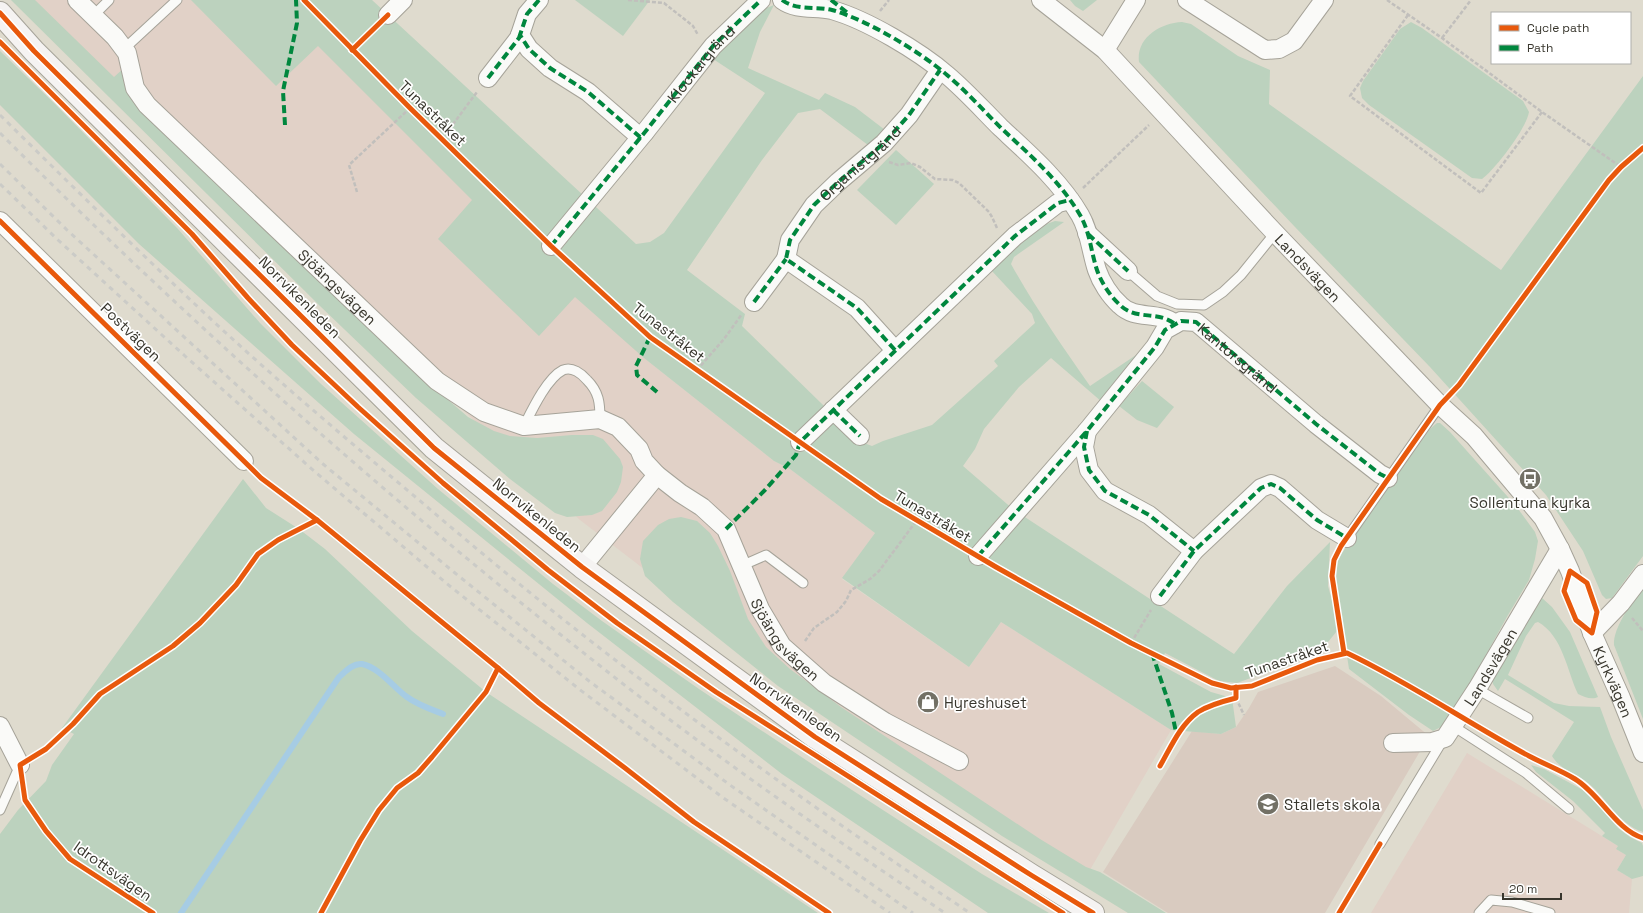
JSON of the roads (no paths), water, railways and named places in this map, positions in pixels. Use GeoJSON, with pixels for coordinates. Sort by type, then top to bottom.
{"type":"FeatureCollection","features":[{"type":"Feature","properties":{"kind":"main road","name":"Norrvikenleden"},"geometry":{"type":"LineString","coordinates":[[0,13],[34,51],[434,448],[582,567],[815,737],[1031,876],[1093,913]]}},
{"type":"Feature","properties":{"kind":"main road","name":"Norrvikenleden"},"geometry":{"type":"LineString","coordinates":[[0,22],[34,51]]}},
{"type":"Feature","properties":{"kind":"street","name":"Sjöängsvägen"},"geometry":{"type":"LineString","coordinates":[[76,0],[116,37],[127,53],[135,88],[147,106],[437,381],[484,412],[524,426],[600,419],[618,427],[630,439],[638,449],[644,461],[657,475],[680,493],[702,507],[726,529],[760,609],[782,646],[824,683],[885,722],[959,761]]}},
{"type":"Feature","properties":{"kind":"street"},"geometry":{"type":"LineString","coordinates":[[388,15],[403,0]]}},
{"type":"Feature","properties":{"kind":"street"},"geometry":{"type":"LineString","coordinates":[[488,78],[519,38],[527,14],[539,0]]}},
{"type":"Feature","properties":{"kind":"street","name":"Klockargränd"},"geometry":{"type":"LineString","coordinates":[[551,246],[645,132],[713,46],[761,0]]}},
{"type":"Feature","properties":{"kind":"street"},"geometry":{"type":"LineString","coordinates":[[782,0],[788,4],[830,10],[854,18]]}},
{"type":"Feature","properties":{"kind":"street"},"geometry":{"type":"LineString","coordinates":[[831,0],[854,18],[922,55],[940,70],[1031,156],[1065,193],[1081,216],[1102,282],[1119,304],[1130,313],[1168,321]]}},
{"type":"Feature","properties":{"kind":"street","name":"Landsvägen"},"geometry":{"type":"LineString","coordinates":[[1041,0],[1105,50],[1275,233],[1440,405],[1474,436],[1543,518],[1560,549],[1592,633]]}},
{"type":"Feature","properties":{"kind":"street"},"geometry":{"type":"LineString","coordinates":[[1105,50],[1136,0]]}},
{"type":"Feature","properties":{"kind":"street"},"geometry":{"type":"LineString","coordinates":[[1187,0],[1265,50],[1279,49],[1294,41],[1324,0]]}},
{"type":"Feature","properties":{"kind":"street"},"geometry":{"type":"LineString","coordinates":[[520,35],[529,49],[550,68],[588,92],[640,137],[645,132]]}},
{"type":"Feature","properties":{"kind":"street","name":"Organistgränd"},"geometry":{"type":"LineString","coordinates":[[754,302],[786,259],[790,240],[814,205],[838,182],[884,143],[909,115],[940,70]]}},
{"type":"Feature","properties":{"kind":"street"},"geometry":{"type":"LineString","coordinates":[[800,442],[1009,242],[1058,203],[1070,200]]}},
{"type":"Feature","properties":{"kind":"street","name":"Postvägen"},"geometry":{"type":"LineString","coordinates":[[0,221],[244,461]]}},
{"type":"Feature","properties":{"kind":"street"},"geometry":{"type":"LineString","coordinates":[[1087,233],[1128,271]]}},
{"type":"Feature","properties":{"kind":"street"},"geometry":{"type":"LineString","coordinates":[[786,259],[857,308],[895,350]]}},
{"type":"Feature","properties":{"kind":"street","name":"Kantorsgränd"},"geometry":{"type":"LineString","coordinates":[[978,556],[1087,430],[1155,347],[1165,330],[1168,321],[1196,322],[1316,424],[1380,474],[1388,478]]}},
{"type":"Feature","properties":{"kind":"street"},"geometry":{"type":"LineString","coordinates":[[834,410],[860,436]]}},
{"type":"Feature","properties":{"kind":"street"},"geometry":{"type":"LineString","coordinates":[[1087,430],[1084,447],[1089,470],[1105,491],[1149,515],[1194,551]]}},
{"type":"Feature","properties":{"kind":"street"},"geometry":{"type":"LineString","coordinates":[[582,567],[657,475]]}},
{"type":"Feature","properties":{"kind":"street"},"geometry":{"type":"LineString","coordinates":[[1160,596],[1194,551],[1261,488],[1271,484],[1280,488],[1317,520],[1347,538]]}},
{"type":"Feature","properties":{"kind":"street","name":"Landsvägen"},"geometry":{"type":"LineString","coordinates":[[1449,732],[1560,549]]}},
{"type":"Feature","properties":{"kind":"street"},"geometry":{"type":"LineString","coordinates":[[1592,633],[1621,603],[1643,574]]}},
{"type":"Feature","properties":{"kind":"street","name":"Kyrkvägen"},"geometry":{"type":"LineString","coordinates":[[1592,633],[1621,698],[1643,753]]}},
{"type":"Feature","properties":{"kind":"street"},"geometry":{"type":"LineString","coordinates":[[0,726],[20,765]]}},
{"type":"Feature","properties":{"kind":"street"},"geometry":{"type":"LineString","coordinates":[[1393,743],[1432,742],[1449,732]]}},
{"type":"Feature","properties":{"kind":"lane"},"geometry":{"type":"LineString","coordinates":[[93,16],[109,0]]}},
{"type":"Feature","properties":{"kind":"lane"},"geometry":{"type":"LineString","coordinates":[[124,49],[177,0]]}},
{"type":"Feature","properties":{"kind":"lane","name":"Kantorsgränd"},"geometry":{"type":"LineString","coordinates":[[1128,271],[1157,296],[1178,304],[1204,306],[1241,275],[1275,233]]}},
{"type":"Feature","properties":{"kind":"lane"},"geometry":{"type":"LineString","coordinates":[[1167,300],[1168,321]]}},
{"type":"Feature","properties":{"kind":"lane"},"geometry":{"type":"LineString","coordinates":[[524,426],[540,395],[563,370],[571,369],[585,377],[592,384],[600,402],[600,419]]}},
{"type":"Feature","properties":{"kind":"lane"},"geometry":{"type":"LineString","coordinates":[[1347,538],[1440,405]]}},
{"type":"Feature","properties":{"kind":"lane"},"geometry":{"type":"LineString","coordinates":[[741,566],[766,556],[803,582]]}},
{"type":"Feature","properties":{"kind":"lane"},"geometry":{"type":"LineString","coordinates":[[1476,689],[1528,718]]}},
{"type":"Feature","properties":{"kind":"lane"},"geometry":{"type":"LineString","coordinates":[[1380,844],[1449,732],[1526,774],[1569,809]]}},
{"type":"Feature","properties":{"kind":"lane"},"geometry":{"type":"LineString","coordinates":[[0,810],[20,765]]}},
{"type":"Feature","properties":{"kind":"lane"},"geometry":{"type":"LineString","coordinates":[[1479,913],[1491,900],[1512,902],[1550,913]]}},
{"type":"Feature","properties":{"kind":"waterway"},"geometry":{"type":"LineString","coordinates":[[181,913],[339,677],[349,668],[359,664],[369,666],[375,669],[411,700],[424,707],[443,714]]}},
{"type":"Feature","properties":{"kind":"railway"},"geometry":{"type":"LineString","coordinates":[[0,115],[133,245],[239,345],[341,434],[513,579],[654,690],[878,851],[970,913]]}},
{"type":"Feature","properties":{"kind":"railway"},"geometry":{"type":"LineString","coordinates":[[0,133],[144,273],[217,341],[443,539],[521,603],[683,730],[813,823],[945,913]]}},
{"type":"Feature","properties":{"kind":"railway"},"geometry":{"type":"LineString","coordinates":[[0,164],[67,230],[323,464],[455,573],[589,681],[730,785],[913,913]]}},
{"type":"Feature","properties":{"kind":"railway"},"geometry":{"type":"LineString","coordinates":[[0,184],[58,240],[185,356],[314,471],[446,583],[579,689],[722,797],[890,913]]}},
{"type":"Feature","properties":{"kind":"place","name":"Sollentuna kyrka"},"geometry":{"type":"Point","coordinates":[1530,479]}},
{"type":"Feature","properties":{"kind":"place","name":"Hyreshuset"},"geometry":{"type":"Point","coordinates":[928,702]}},
{"type":"Feature","properties":{"kind":"place","name":"Stallets skola"},"geometry":{"type":"Point","coordinates":[1268,804]}}]}
